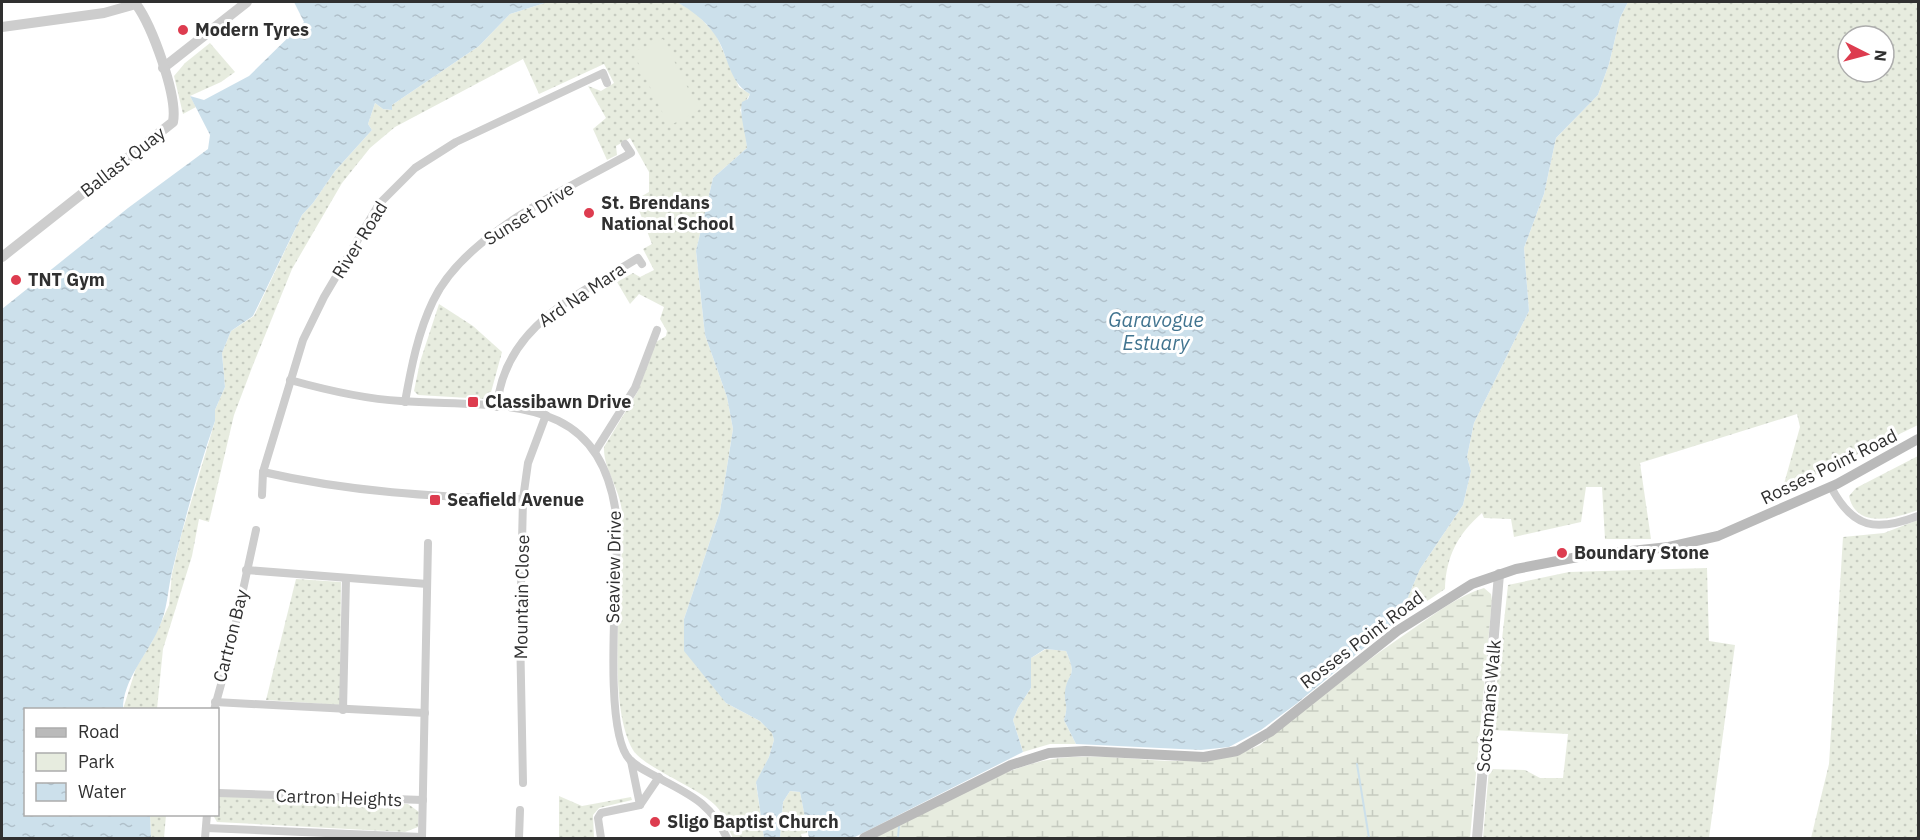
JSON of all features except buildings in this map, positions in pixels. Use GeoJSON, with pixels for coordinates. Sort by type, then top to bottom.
{"type":"FeatureCollection","features":[{"type":"Feature","properties":{"kind":"main road","name":"Rosses Point Road"},"geometry":{"type":"LineString","coordinates":[[864,838],[1011,765],[1049,753],[1086,751],[1204,757],[1237,751],[1270,732],[1396,631],[1436,604],[1472,584],[1499,574],[1583,556],[1703,541],[1751,523],[1831,487],[1918,440]]}},
{"type":"Feature","properties":{"kind":"street"},"geometry":{"type":"LineString","coordinates":[[163,68],[247,2]]}},
{"type":"Feature","properties":{"kind":"street"},"geometry":{"type":"LineString","coordinates":[[2,27],[104,13],[136,3]]}},
{"type":"Feature","properties":{"kind":"street","name":"Ballast Quay"},"geometry":{"type":"LineString","coordinates":[[2,257],[173,122],[173,104],[150,25],[136,3]]}},
{"type":"Feature","properties":{"kind":"street","name":"River Road"},"geometry":{"type":"LineString","coordinates":[[262,495],[263,472],[303,340],[324,297],[380,204],[415,168],[456,142],[603,73],[607,83]]}},
{"type":"Feature","properties":{"kind":"street","name":"Sunset Drive"},"geometry":{"type":"LineString","coordinates":[[405,402],[411,366],[433,300],[468,253],[504,225],[631,153],[625,144]]}},
{"type":"Feature","properties":{"kind":"street","name":"Ard Na Mara"},"geometry":{"type":"LineString","coordinates":[[497,407],[499,386],[514,351],[543,319],[638,258],[642,264]]}},
{"type":"Feature","properties":{"kind":"street"},"geometry":{"type":"LineString","coordinates":[[596,450],[635,388],[657,330]]}},
{"type":"Feature","properties":{"kind":"street","name":"Seaview Drive"},"geometry":{"type":"LineString","coordinates":[[290,380],[340,394],[405,402],[497,407],[546,415],[581,434],[596,450],[615,498],[618,521],[614,686],[620,731],[631,761],[640,805]]}},
{"type":"Feature","properties":{"kind":"street","name":"Mountain Close"},"geometry":{"type":"LineString","coordinates":[[523,783],[520,630],[523,499],[528,463],[546,415]]}},
{"type":"Feature","properties":{"kind":"street"},"geometry":{"type":"LineString","coordinates":[[263,472],[370,492],[523,499]]}},
{"type":"Feature","properties":{"kind":"street"},"geometry":{"type":"LineString","coordinates":[[1831,487],[1846,511],[1860,522],[1881,527],[1918,516]]}},
{"type":"Feature","properties":{"kind":"street","name":"Cartron Bay"},"geometry":{"type":"LineString","coordinates":[[256,530],[228,659],[214,706],[425,713]]}},
{"type":"Feature","properties":{"kind":"street"},"geometry":{"type":"LineString","coordinates":[[423,800],[429,543]]}},
{"type":"Feature","properties":{"kind":"street","name":"Cartron Bay"},"geometry":{"type":"LineString","coordinates":[[246,570],[427,584]]}},
{"type":"Feature","properties":{"kind":"street","name":"Scotsmans Walk"},"geometry":{"type":"LineString","coordinates":[[1477,838],[1499,574]]}},
{"type":"Feature","properties":{"kind":"street"},"geometry":{"type":"LineString","coordinates":[[344,710],[346,578]]}},
{"type":"Feature","properties":{"kind":"street"},"geometry":{"type":"LineString","coordinates":[[631,761],[709,808],[727,838]]}},
{"type":"Feature","properties":{"kind":"street"},"geometry":{"type":"LineString","coordinates":[[602,838],[598,818],[601,813],[640,805],[659,777]]}},
{"type":"Feature","properties":{"kind":"street","name":"Cartron Heights"},"geometry":{"type":"LineString","coordinates":[[206,828],[422,838],[423,800],[219,794]]}},
{"type":"Feature","properties":{"kind":"street"},"geometry":{"type":"LineString","coordinates":[[519,838],[520,810]]}},
{"type":"Feature","properties":{"kind":"street"},"geometry":{"type":"LineString","coordinates":[[205,838],[207,816]]}},
{"type":"Feature","properties":{"kind":"green space"},"geometry":{"type":"Polygon","coordinates":[[[548,2],[677,2],[696,13],[716,35],[739,87],[750,94],[740,110],[745,122],[747,148],[713,178],[696,251],[705,335],[727,397],[733,429],[720,511],[684,619],[726,703],[760,721],[772,732],[774,740],[769,757],[756,783],[764,838],[733,838],[719,809],[709,799],[639,757],[633,750],[624,728],[619,700],[618,669],[622,513],[619,496],[606,463],[604,447],[638,391],[656,342],[666,336],[667,331],[660,319],[664,307],[639,294],[630,304],[617,282],[633,273],[640,277],[654,270],[643,249],[652,244],[635,200],[649,192],[649,172],[630,138],[616,146],[617,155],[607,160],[593,129],[606,118],[588,86],[601,91],[614,83],[604,64],[539,94],[523,59],[395,127],[370,148],[342,183],[292,269],[234,415],[209,522],[199,519],[192,556],[163,649],[157,708],[123,708],[136,668],[153,640],[169,605],[172,574],[181,536],[215,421],[215,410],[225,387],[222,353],[231,331],[254,316],[302,215],[335,171],[372,130],[368,124],[375,103],[383,109],[392,110],[392,105],[479,46],[510,14],[548,2]]]}},
{"type":"Feature","properties":{"kind":"green space"},"geometry":{"type":"Polygon","coordinates":[[[1628,2],[1918,2],[1918,425],[1782,491],[1800,427],[1797,414],[1640,463],[1651,539],[1605,539],[1602,487],[1586,487],[1581,522],[1514,537],[1511,519],[1484,518],[1482,513],[1466,529],[1455,546],[1448,566],[1445,589],[1393,624],[1391,615],[1405,604],[1420,569],[1463,505],[1471,471],[1467,457],[1474,423],[1529,311],[1524,248],[1544,194],[1556,138],[1598,95],[1609,64],[1620,18],[1628,2]]]}},
{"type":"Feature","properties":{"kind":"green space"},"geometry":{"type":"Polygon","coordinates":[[[663,39],[699,110],[669,126],[633,52],[663,39]]]}},
{"type":"Feature","properties":{"kind":"green space"},"geometry":{"type":"Polygon","coordinates":[[[210,43],[235,72],[221,82],[190,96],[196,107],[183,114],[174,76],[185,63],[210,43]]]}},
{"type":"Feature","properties":{"kind":"green space"},"geometry":{"type":"Polygon","coordinates":[[[439,304],[473,326],[502,352],[490,396],[486,399],[418,395],[414,391],[420,362],[439,304]]]}},
{"type":"Feature","properties":{"kind":"green space"},"geometry":{"type":"Polygon","coordinates":[[[1918,456],[1918,510],[1878,519],[1860,514],[1853,507],[1849,496],[1856,488],[1918,456]]]}},
{"type":"Feature","properties":{"kind":"green space"},"geometry":{"type":"Polygon","coordinates":[[[1918,520],[1918,720],[1916,734],[1918,735],[1918,838],[1811,838],[1829,764],[1843,537],[1884,533],[1918,520]]]}},
{"type":"Feature","properties":{"kind":"green space"},"geometry":{"type":"Polygon","coordinates":[[[1707,568],[1709,641],[1735,645],[1709,838],[1483,838],[1489,769],[1525,770],[1540,778],[1563,778],[1568,734],[1492,730],[1508,585],[1569,572],[1707,568]]]}},
{"type":"Feature","properties":{"kind":"green space"},"geometry":{"type":"Polygon","coordinates":[[[296,579],[341,582],[340,705],[266,700],[296,579]]]}},
{"type":"Feature","properties":{"kind":"green space"},"geometry":{"type":"Polygon","coordinates":[[[1484,588],[1491,594],[1492,600],[1470,838],[874,838],[986,781],[1032,764],[1053,759],[1079,757],[1210,760],[1235,755],[1260,745],[1397,640],[1449,604],[1484,588]]]}},
{"type":"Feature","properties":{"kind":"green space"},"geometry":{"type":"Polygon","coordinates":[[[1046,649],[1066,651],[1070,660],[1072,670],[1067,685],[1064,720],[1076,744],[1050,744],[1023,752],[1013,720],[1031,688],[1031,658],[1046,649]]]}},
{"type":"Feature","properties":{"kind":"green space"},"geometry":{"type":"Polygon","coordinates":[[[790,791],[800,792],[807,827],[807,833],[801,834],[802,838],[780,838],[783,802],[790,791]]]}},
{"type":"Feature","properties":{"kind":"green space"},"geometry":{"type":"Polygon","coordinates":[[[219,796],[408,804],[419,812],[418,827],[405,832],[217,822],[214,816],[219,816],[219,796]]]}},
{"type":"Feature","properties":{"kind":"green space"},"geometry":{"type":"Polygon","coordinates":[[[559,796],[582,806],[631,797],[632,800],[599,808],[593,815],[594,838],[559,838],[559,796]]]}},
{"type":"Feature","properties":{"kind":"green space"},"geometry":{"type":"Polygon","coordinates":[[[150,816],[166,816],[164,838],[151,838],[150,816]]]}},
{"type":"Feature","properties":{"kind":"water"},"geometry":{"type":"Polygon","coordinates":[[[294,2],[548,2],[510,14],[479,46],[392,105],[392,110],[383,109],[375,103],[368,124],[372,130],[335,171],[302,215],[253,316],[231,331],[222,353],[225,387],[215,410],[215,421],[186,515],[164,615],[131,678],[123,708],[24,708],[24,816],[150,816],[151,838],[2,838],[2,309],[128,208],[208,149],[210,135],[190,96],[204,100],[249,76],[304,22],[294,2]]]}},
{"type":"Feature","properties":{"kind":"water","name":"Garavogue Estuary"},"geometry":{"type":"Polygon","coordinates":[[[677,2],[1628,2],[1620,18],[1609,64],[1598,95],[1556,138],[1544,194],[1524,248],[1529,311],[1474,423],[1467,457],[1471,471],[1463,505],[1420,569],[1405,604],[1391,615],[1393,624],[1261,730],[1229,747],[1201,750],[1076,744],[1064,720],[1066,685],[1072,670],[1070,660],[1066,651],[1045,649],[1031,658],[1031,688],[1013,720],[1023,752],[853,838],[809,838],[800,792],[790,791],[783,802],[780,838],[764,838],[756,782],[769,757],[774,740],[772,733],[760,721],[726,703],[684,651],[684,619],[720,511],[733,429],[727,397],[705,335],[696,251],[713,178],[747,148],[741,107],[742,102],[748,99],[750,94],[737,83],[720,43],[711,30],[698,16],[677,2]]]}},
{"type":"Feature","properties":{"kind":"waterway"},"geometry":{"type":"LineString","coordinates":[[1357,764],[1369,838]]}},
{"type":"Feature","properties":{"kind":"waterway"},"geometry":{"type":"LineString","coordinates":[[898,838],[899,826]]}},
{"type":"Feature","properties":{"kind":"place","name":"Modern Tyres"},"geometry":{"type":"Point","coordinates":[183,30]}},
{"type":"Feature","properties":{"kind":"place","name":"St. Brendans National School"},"geometry":{"type":"Point","coordinates":[589,213]}},
{"type":"Feature","properties":{"kind":"place","name":"TNT Gym"},"geometry":{"type":"Point","coordinates":[16,280]}},
{"type":"Feature","properties":{"kind":"place","name":"Classibawn Drive"},"geometry":{"type":"Point","coordinates":[473,402]}},
{"type":"Feature","properties":{"kind":"place","name":"Seafield Avenue"},"geometry":{"type":"Point","coordinates":[435,500]}},
{"type":"Feature","properties":{"kind":"place","name":"Boundary Stone"},"geometry":{"type":"Point","coordinates":[1562,553]}},
{"type":"Feature","properties":{"kind":"place","name":"Sligo Baptist Church"},"geometry":{"type":"Point","coordinates":[655,822]}}]}
